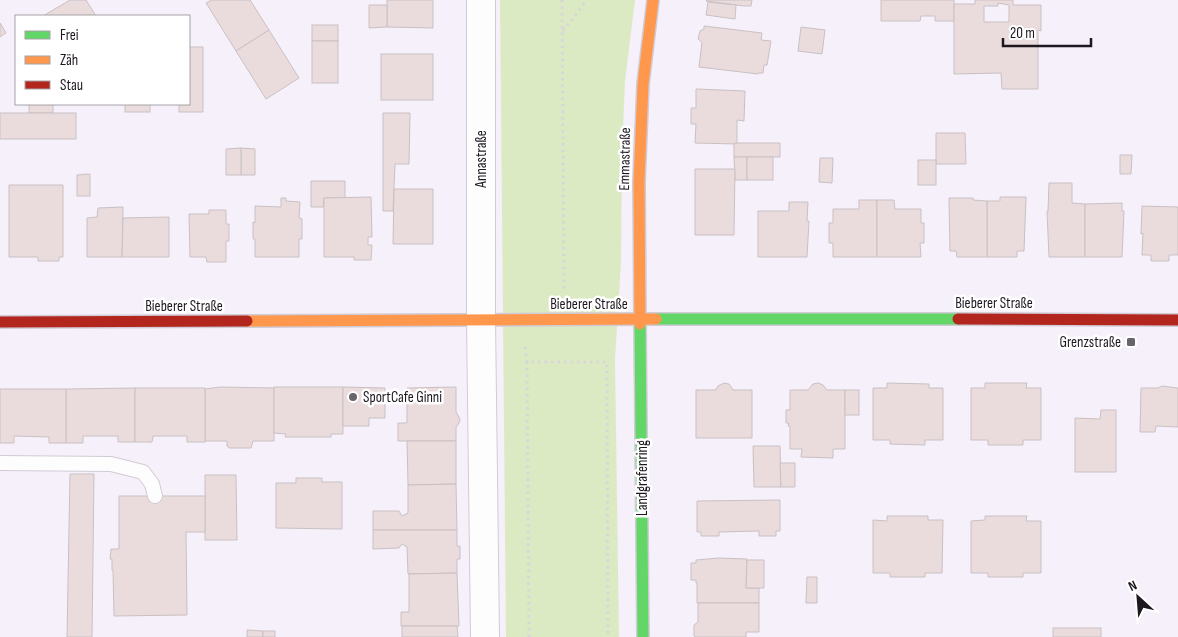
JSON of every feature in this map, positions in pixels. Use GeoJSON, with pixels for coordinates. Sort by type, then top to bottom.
{"type":"FeatureCollection","features":[{"type":"Feature","properties":{"kind":"street","name":"Annastraße"},"geometry":{"type":"LineString","coordinates":[[481,0],[481,319]]}},
{"type":"Feature","properties":{"kind":"street","name":"Emmastraße"},"geometry":{"type":"LineString","coordinates":[[642,318],[639,182],[640,126],[653,0]]}},
{"type":"Feature","properties":{"kind":"street","name":"Bieberer Straße"},"geometry":{"type":"LineString","coordinates":[[0,322],[642,318],[1178,320]]}},
{"type":"Feature","properties":{"kind":"street","name":"Landgrafenring"},"geometry":{"type":"LineString","coordinates":[[642,318],[643,637]]}},
{"type":"Feature","properties":{"kind":"street"},"geometry":{"type":"LineString","coordinates":[[481,319],[486,637]]}},
{"type":"Feature","properties":{"kind":"lane"},"geometry":{"type":"LineString","coordinates":[[0,463],[111,464],[143,472],[152,484],[155,496]]}},
{"type":"Feature","properties":{"kind":"path"},"geometry":{"type":"LineString","coordinates":[[562,0],[564,292]]}},
{"type":"Feature","properties":{"kind":"path"},"geometry":{"type":"LineString","coordinates":[[562,32],[587,0]]}},
{"type":"Feature","properties":{"kind":"path"},"geometry":{"type":"LineString","coordinates":[[529,637],[527,362],[608,362],[608,637]]}},
{"type":"Feature","properties":{"kind":"green space"},"geometry":{"type":"Polygon","coordinates":[[[500,0],[635,0],[625,81],[621,263],[615,359],[619,637],[506,637],[500,0]]]}},
{"type":"Feature","properties":{"kind":"building"},"geometry":{"type":"Polygon","coordinates":[[[70,0],[86,0],[95,15],[45,15],[70,0]]]}},
{"type":"Feature","properties":{"kind":"building"},"geometry":{"type":"Polygon","coordinates":[[[212,0],[250,0],[269,30],[236,51],[206,3],[212,0]]]}},
{"type":"Feature","properties":{"kind":"building"},"geometry":{"type":"Polygon","coordinates":[[[387,0],[433,0],[433,28],[387,27],[387,0]]]}},
{"type":"Feature","properties":{"kind":"building"},"geometry":{"type":"Polygon","coordinates":[[[707,0],[752,0],[751,6],[744,6],[707,0]]]}},
{"type":"Feature","properties":{"kind":"building"},"geometry":{"type":"Polygon","coordinates":[[[881,0],[954,0],[954,21],[935,21],[935,16],[921,16],[920,21],[881,21],[881,0]]]}},
{"type":"Feature","properties":{"kind":"building"},"geometry":{"type":"Polygon","coordinates":[[[975,0],[1013,0],[1013,5],[1041,5],[1041,31],[1038,30],[1038,89],[1002,89],[1001,73],[954,74],[954,4],[975,4],[975,0]],[[998,3],[998,6],[984,6],[984,22],[1009,22],[1009,5],[998,3]]]}},
{"type":"Feature","properties":{"kind":"building"},"geometry":{"type":"Polygon","coordinates":[[[708,2],[736,5],[735,19],[706,15],[708,2]]]}},
{"type":"Feature","properties":{"kind":"building"},"geometry":{"type":"Polygon","coordinates":[[[369,5],[387,5],[387,27],[369,28],[369,5]]]}},
{"type":"Feature","properties":{"kind":"building"},"geometry":{"type":"Polygon","coordinates":[[[0,23],[6,33],[0,37],[0,23]]]}},
{"type":"Feature","properties":{"kind":"building"},"geometry":{"type":"Polygon","coordinates":[[[312,25],[338,25],[338,41],[312,41],[312,25]]]}},
{"type":"Feature","properties":{"kind":"building"},"geometry":{"type":"Polygon","coordinates":[[[704,26],[762,33],[761,40],[771,41],[767,65],[764,65],[763,73],[699,67],[702,42],[698,39],[700,31],[704,29],[704,26]]]}},
{"type":"Feature","properties":{"kind":"building"},"geometry":{"type":"Polygon","coordinates":[[[801,27],[825,30],[822,54],[798,51],[801,27]]]}},
{"type":"Feature","properties":{"kind":"building"},"geometry":{"type":"Polygon","coordinates":[[[269,30],[299,78],[266,99],[236,51],[269,30]]]}},
{"type":"Feature","properties":{"kind":"building"},"geometry":{"type":"Polygon","coordinates":[[[312,41],[338,41],[338,83],[312,83],[312,41]]]}},
{"type":"Feature","properties":{"kind":"building"},"geometry":{"type":"Polygon","coordinates":[[[190,47],[203,47],[203,112],[179,112],[179,105],[190,105],[190,47]]]}},
{"type":"Feature","properties":{"kind":"building"},"geometry":{"type":"Polygon","coordinates":[[[381,54],[433,54],[433,100],[381,100],[381,54]]]}},
{"type":"Feature","properties":{"kind":"building"},"geometry":{"type":"Polygon","coordinates":[[[696,89],[745,91],[744,121],[737,120],[737,144],[695,143],[696,124],[691,124],[691,108],[696,108],[696,89]]]}},
{"type":"Feature","properties":{"kind":"building"},"geometry":{"type":"Polygon","coordinates":[[[29,105],[53,105],[53,113],[29,113],[29,105]]]}},
{"type":"Feature","properties":{"kind":"building"},"geometry":{"type":"Polygon","coordinates":[[[125,105],[150,105],[150,112],[125,112],[125,105]]]}},
{"type":"Feature","properties":{"kind":"building"},"geometry":{"type":"Polygon","coordinates":[[[0,113],[76,113],[76,139],[0,139],[0,113]]]}},
{"type":"Feature","properties":{"kind":"building"},"geometry":{"type":"Polygon","coordinates":[[[383,113],[410,113],[409,164],[395,164],[393,211],[383,211],[383,113]]]}},
{"type":"Feature","properties":{"kind":"building"},"geometry":{"type":"Polygon","coordinates":[[[936,133],[965,133],[966,164],[936,164],[936,133]]]}},
{"type":"Feature","properties":{"kind":"building"},"geometry":{"type":"Polygon","coordinates":[[[780,143],[780,157],[734,157],[734,144],[780,143]]]}},
{"type":"Feature","properties":{"kind":"building"},"geometry":{"type":"Polygon","coordinates":[[[241,148],[255,149],[255,175],[241,175],[241,148]]]}},
{"type":"Feature","properties":{"kind":"building"},"geometry":{"type":"Polygon","coordinates":[[[241,148],[241,175],[226,175],[226,149],[241,148]]]}},
{"type":"Feature","properties":{"kind":"building"},"geometry":{"type":"Polygon","coordinates":[[[1120,155],[1132,155],[1131,174],[1120,174],[1120,155]]]}},
{"type":"Feature","properties":{"kind":"building"},"geometry":{"type":"Polygon","coordinates":[[[734,157],[747,157],[747,180],[735,180],[734,157]]]}},
{"type":"Feature","properties":{"kind":"building"},"geometry":{"type":"Polygon","coordinates":[[[747,157],[773,157],[773,180],[747,180],[747,157]]]}},
{"type":"Feature","properties":{"kind":"building"},"geometry":{"type":"Polygon","coordinates":[[[820,158],[833,158],[832,183],[819,182],[820,158]]]}},
{"type":"Feature","properties":{"kind":"building"},"geometry":{"type":"Polygon","coordinates":[[[918,160],[936,160],[936,185],[918,185],[918,160]]]}},
{"type":"Feature","properties":{"kind":"building"},"geometry":{"type":"Polygon","coordinates":[[[695,169],[735,169],[734,235],[695,235],[695,169]]]}},
{"type":"Feature","properties":{"kind":"building"},"geometry":{"type":"Polygon","coordinates":[[[90,174],[90,196],[77,196],[77,175],[90,174]]]}},
{"type":"Feature","properties":{"kind":"building"},"geometry":{"type":"Polygon","coordinates":[[[311,181],[345,181],[345,198],[324,198],[323,207],[311,207],[311,181]]]}},
{"type":"Feature","properties":{"kind":"building"},"geometry":{"type":"Polygon","coordinates":[[[1049,183],[1072,183],[1072,203],[1085,204],[1085,257],[1049,257],[1047,211],[1049,183]]]}},
{"type":"Feature","properties":{"kind":"building"},"geometry":{"type":"Polygon","coordinates":[[[9,185],[63,185],[63,257],[59,257],[59,261],[38,261],[38,257],[9,257],[9,185]]]}},
{"type":"Feature","properties":{"kind":"building"},"geometry":{"type":"Polygon","coordinates":[[[394,189],[433,189],[433,244],[393,244],[394,189]]]}},
{"type":"Feature","properties":{"kind":"building"},"geometry":{"type":"Polygon","coordinates":[[[371,197],[372,237],[368,237],[368,245],[372,245],[371,260],[354,260],[354,257],[324,257],[324,198],[371,197]]]}},
{"type":"Feature","properties":{"kind":"building"},"geometry":{"type":"Polygon","coordinates":[[[1000,197],[1026,197],[1024,251],[1017,251],[1017,257],[987,257],[987,201],[1000,201],[1000,197]]]}},
{"type":"Feature","properties":{"kind":"building"},"geometry":{"type":"Polygon","coordinates":[[[281,198],[286,198],[286,201],[300,202],[299,218],[302,219],[302,239],[299,239],[299,257],[255,257],[253,222],[255,223],[255,206],[281,207],[281,198]]]}},
{"type":"Feature","properties":{"kind":"building"},"geometry":{"type":"Polygon","coordinates":[[[949,198],[973,198],[973,200],[987,201],[987,257],[957,257],[956,251],[950,251],[949,198]]]}},
{"type":"Feature","properties":{"kind":"building"},"geometry":{"type":"Polygon","coordinates":[[[859,200],[877,200],[877,257],[833,257],[833,243],[829,243],[829,223],[833,223],[833,209],[859,209],[859,200]]]}},
{"type":"Feature","properties":{"kind":"building"},"geometry":{"type":"Polygon","coordinates":[[[877,200],[894,200],[895,209],[921,209],[921,223],[924,223],[924,243],[920,243],[921,257],[877,257],[877,200]]]}},
{"type":"Feature","properties":{"kind":"building"},"geometry":{"type":"Polygon","coordinates":[[[789,202],[808,202],[807,257],[758,257],[758,211],[789,211],[789,202]]]}},
{"type":"Feature","properties":{"kind":"building"},"geometry":{"type":"Polygon","coordinates":[[[1122,203],[1122,211],[1124,211],[1122,257],[1085,257],[1085,204],[1122,203]]]}},
{"type":"Feature","properties":{"kind":"building"},"geometry":{"type":"Polygon","coordinates":[[[1142,206],[1178,207],[1178,255],[1169,255],[1169,261],[1151,261],[1151,255],[1142,255],[1142,206]]]}},
{"type":"Feature","properties":{"kind":"building"},"geometry":{"type":"Polygon","coordinates":[[[123,207],[122,257],[87,257],[87,218],[97,217],[98,208],[123,207]]]}},
{"type":"Feature","properties":{"kind":"building"},"geometry":{"type":"Polygon","coordinates":[[[209,210],[226,210],[226,224],[229,224],[229,241],[226,241],[226,262],[207,262],[206,257],[190,257],[189,214],[209,214],[209,210]]]}},
{"type":"Feature","properties":{"kind":"building"},"geometry":{"type":"Polygon","coordinates":[[[169,217],[169,257],[122,257],[123,218],[169,217]]]}},
{"type":"Feature","properties":{"kind":"building"},"geometry":{"type":"Polygon","coordinates":[[[724,383],[729,384],[733,390],[752,390],[752,438],[696,438],[696,390],[716,390],[718,386],[724,383]]]}},
{"type":"Feature","properties":{"kind":"building"},"geometry":{"type":"Polygon","coordinates":[[[818,383],[827,390],[845,390],[845,449],[833,449],[833,458],[801,457],[802,449],[790,449],[790,426],[788,426],[789,423],[786,423],[786,410],[790,410],[790,390],[808,390],[813,384],[818,383]]]}},
{"type":"Feature","properties":{"kind":"building"},"geometry":{"type":"Polygon","coordinates":[[[887,383],[929,384],[929,388],[943,388],[943,440],[925,440],[925,445],[890,444],[890,440],[873,440],[873,388],[887,388],[887,383]]]}},
{"type":"Feature","properties":{"kind":"building"},"geometry":{"type":"Polygon","coordinates":[[[985,383],[1027,383],[1026,388],[1041,388],[1041,440],[1023,440],[1023,445],[988,445],[988,440],[971,440],[971,388],[985,388],[985,383]]]}},
{"type":"Feature","properties":{"kind":"building"},"geometry":{"type":"Polygon","coordinates":[[[1162,386],[1178,388],[1178,427],[1156,426],[1155,432],[1140,432],[1141,388],[1158,388],[1162,386]]]}},
{"type":"Feature","properties":{"kind":"building"},"geometry":{"type":"Polygon","coordinates":[[[220,387],[274,388],[274,441],[253,441],[251,448],[229,448],[227,441],[205,441],[205,389],[220,387]]]}},
{"type":"Feature","properties":{"kind":"building"},"geometry":{"type":"Polygon","coordinates":[[[274,387],[343,387],[343,434],[331,434],[331,437],[285,437],[286,434],[274,433],[274,387]]]}},
{"type":"Feature","properties":{"kind":"building"},"geometry":{"type":"Polygon","coordinates":[[[343,387],[385,388],[385,418],[369,418],[369,426],[343,426],[343,387]]]}},
{"type":"Feature","properties":{"kind":"building"},"geometry":{"type":"Polygon","coordinates":[[[456,387],[456,412],[460,419],[456,427],[456,441],[398,441],[398,423],[407,423],[407,388],[456,387]]]}},
{"type":"Feature","properties":{"kind":"building"},"geometry":{"type":"Polygon","coordinates":[[[135,388],[135,442],[118,442],[118,436],[83,436],[83,443],[66,443],[66,389],[135,388]]]}},
{"type":"Feature","properties":{"kind":"building"},"geometry":{"type":"Polygon","coordinates":[[[135,388],[205,388],[205,442],[187,442],[187,436],[153,436],[152,442],[135,442],[135,388]]]}},
{"type":"Feature","properties":{"kind":"building"},"geometry":{"type":"Polygon","coordinates":[[[0,389],[66,389],[66,443],[49,443],[49,437],[14,436],[14,443],[0,443],[0,389]]]}},
{"type":"Feature","properties":{"kind":"building"},"geometry":{"type":"Polygon","coordinates":[[[845,390],[859,390],[859,415],[845,415],[845,390]]]}},
{"type":"Feature","properties":{"kind":"building"},"geometry":{"type":"Polygon","coordinates":[[[1101,410],[1116,410],[1116,472],[1075,472],[1075,418],[1100,419],[1101,410]]]}},
{"type":"Feature","properties":{"kind":"building"},"geometry":{"type":"Polygon","coordinates":[[[407,441],[456,441],[456,484],[408,485],[407,441]]]}},
{"type":"Feature","properties":{"kind":"building"},"geometry":{"type":"Polygon","coordinates":[[[753,446],[780,446],[781,487],[754,487],[753,446]]]}},
{"type":"Feature","properties":{"kind":"building"},"geometry":{"type":"Polygon","coordinates":[[[780,463],[795,463],[795,487],[781,487],[780,463]]]}},
{"type":"Feature","properties":{"kind":"building"},"geometry":{"type":"Polygon","coordinates":[[[70,474],[94,474],[92,637],[67,637],[70,474]]]}},
{"type":"Feature","properties":{"kind":"building"},"geometry":{"type":"Polygon","coordinates":[[[205,475],[236,475],[237,540],[205,540],[205,475]]]}},
{"type":"Feature","properties":{"kind":"building"},"geometry":{"type":"Polygon","coordinates":[[[296,478],[322,478],[322,482],[342,482],[342,529],[276,528],[276,483],[296,483],[296,478]]]}},
{"type":"Feature","properties":{"kind":"building"},"geometry":{"type":"Polygon","coordinates":[[[456,484],[457,530],[373,530],[373,511],[399,511],[402,516],[408,513],[408,485],[456,484]]]}},
{"type":"Feature","properties":{"kind":"building"},"geometry":{"type":"Polygon","coordinates":[[[119,496],[205,496],[205,532],[186,532],[187,615],[114,616],[113,570],[112,559],[110,559],[111,549],[119,549],[119,496]]]}},
{"type":"Feature","properties":{"kind":"building"},"geometry":{"type":"Polygon","coordinates":[[[780,500],[780,531],[776,531],[776,536],[759,536],[759,531],[719,532],[719,536],[701,536],[701,532],[697,532],[697,501],[780,500]]]}},
{"type":"Feature","properties":{"kind":"building"},"geometry":{"type":"Polygon","coordinates":[[[887,516],[928,516],[928,520],[943,520],[942,573],[925,573],[925,577],[890,577],[890,573],[873,573],[873,520],[887,521],[887,516]]]}},
{"type":"Feature","properties":{"kind":"building"},"geometry":{"type":"Polygon","coordinates":[[[985,516],[1027,516],[1026,521],[1041,521],[1041,573],[1023,573],[1023,577],[988,577],[988,573],[971,573],[971,521],[985,520],[985,516]]]}},
{"type":"Feature","properties":{"kind":"building"},"geometry":{"type":"Polygon","coordinates":[[[373,530],[457,530],[457,546],[460,546],[460,559],[457,559],[457,573],[408,574],[407,547],[402,544],[399,548],[373,549],[373,530]]]}},
{"type":"Feature","properties":{"kind":"building"},"geometry":{"type":"Polygon","coordinates":[[[719,558],[747,559],[746,588],[759,588],[759,603],[697,603],[697,583],[696,580],[691,580],[691,563],[696,563],[696,560],[719,558]]]}},
{"type":"Feature","properties":{"kind":"building"},"geometry":{"type":"Polygon","coordinates":[[[747,560],[764,560],[764,588],[746,588],[747,560]]]}},
{"type":"Feature","properties":{"kind":"building"},"geometry":{"type":"Polygon","coordinates":[[[457,573],[459,626],[401,626],[401,612],[409,612],[409,574],[457,573]]]}},
{"type":"Feature","properties":{"kind":"building"},"geometry":{"type":"Polygon","coordinates":[[[807,577],[817,577],[817,603],[806,603],[807,577]]]}},
{"type":"Feature","properties":{"kind":"building"},"geometry":{"type":"Polygon","coordinates":[[[698,603],[759,603],[759,632],[746,632],[746,637],[696,637],[694,636],[694,625],[698,622],[698,603]]]}},
{"type":"Feature","properties":{"kind":"building"},"geometry":{"type":"Polygon","coordinates":[[[402,626],[457,626],[458,637],[402,637],[402,626]]]}},
{"type":"Feature","properties":{"kind":"building"},"geometry":{"type":"Polygon","coordinates":[[[1053,628],[1101,628],[1101,637],[1053,637],[1053,628]]]}},
{"type":"Feature","properties":{"kind":"building"},"geometry":{"type":"Polygon","coordinates":[[[247,630],[263,631],[263,637],[247,637],[247,630]]]}},
{"type":"Feature","properties":{"kind":"building"},"geometry":{"type":"Polygon","coordinates":[[[263,631],[275,631],[275,637],[263,637],[263,631]]]}},
{"type":"Feature","properties":{"kind":"traffic: fast"},"geometry":{"type":"LineString","coordinates":[[656,319],[958,319]]}},
{"type":"Feature","properties":{"kind":"traffic: fast"},"geometry":{"type":"LineString","coordinates":[[640,324],[643,637]]}},
{"type":"Feature","properties":{"kind":"traffic: slow"},"geometry":{"type":"LineString","coordinates":[[640,324],[639,182],[643,84],[653,0]]}},
{"type":"Feature","properties":{"kind":"traffic: slow"},"geometry":{"type":"LineString","coordinates":[[247,321],[656,319]]}},
{"type":"Feature","properties":{"kind":"traffic: jam"},"geometry":{"type":"LineString","coordinates":[[958,319],[1178,320]]}},
{"type":"Feature","properties":{"kind":"traffic: jam"},"geometry":{"type":"LineString","coordinates":[[0,322],[247,321]]}},
{"type":"Feature","properties":{"kind":"place","name":"Grenzstraße"},"geometry":{"type":"Point","coordinates":[1131,342]}},
{"type":"Feature","properties":{"kind":"place","name":"SportCafe Ginni"},"geometry":{"type":"Point","coordinates":[353,397]}}]}
